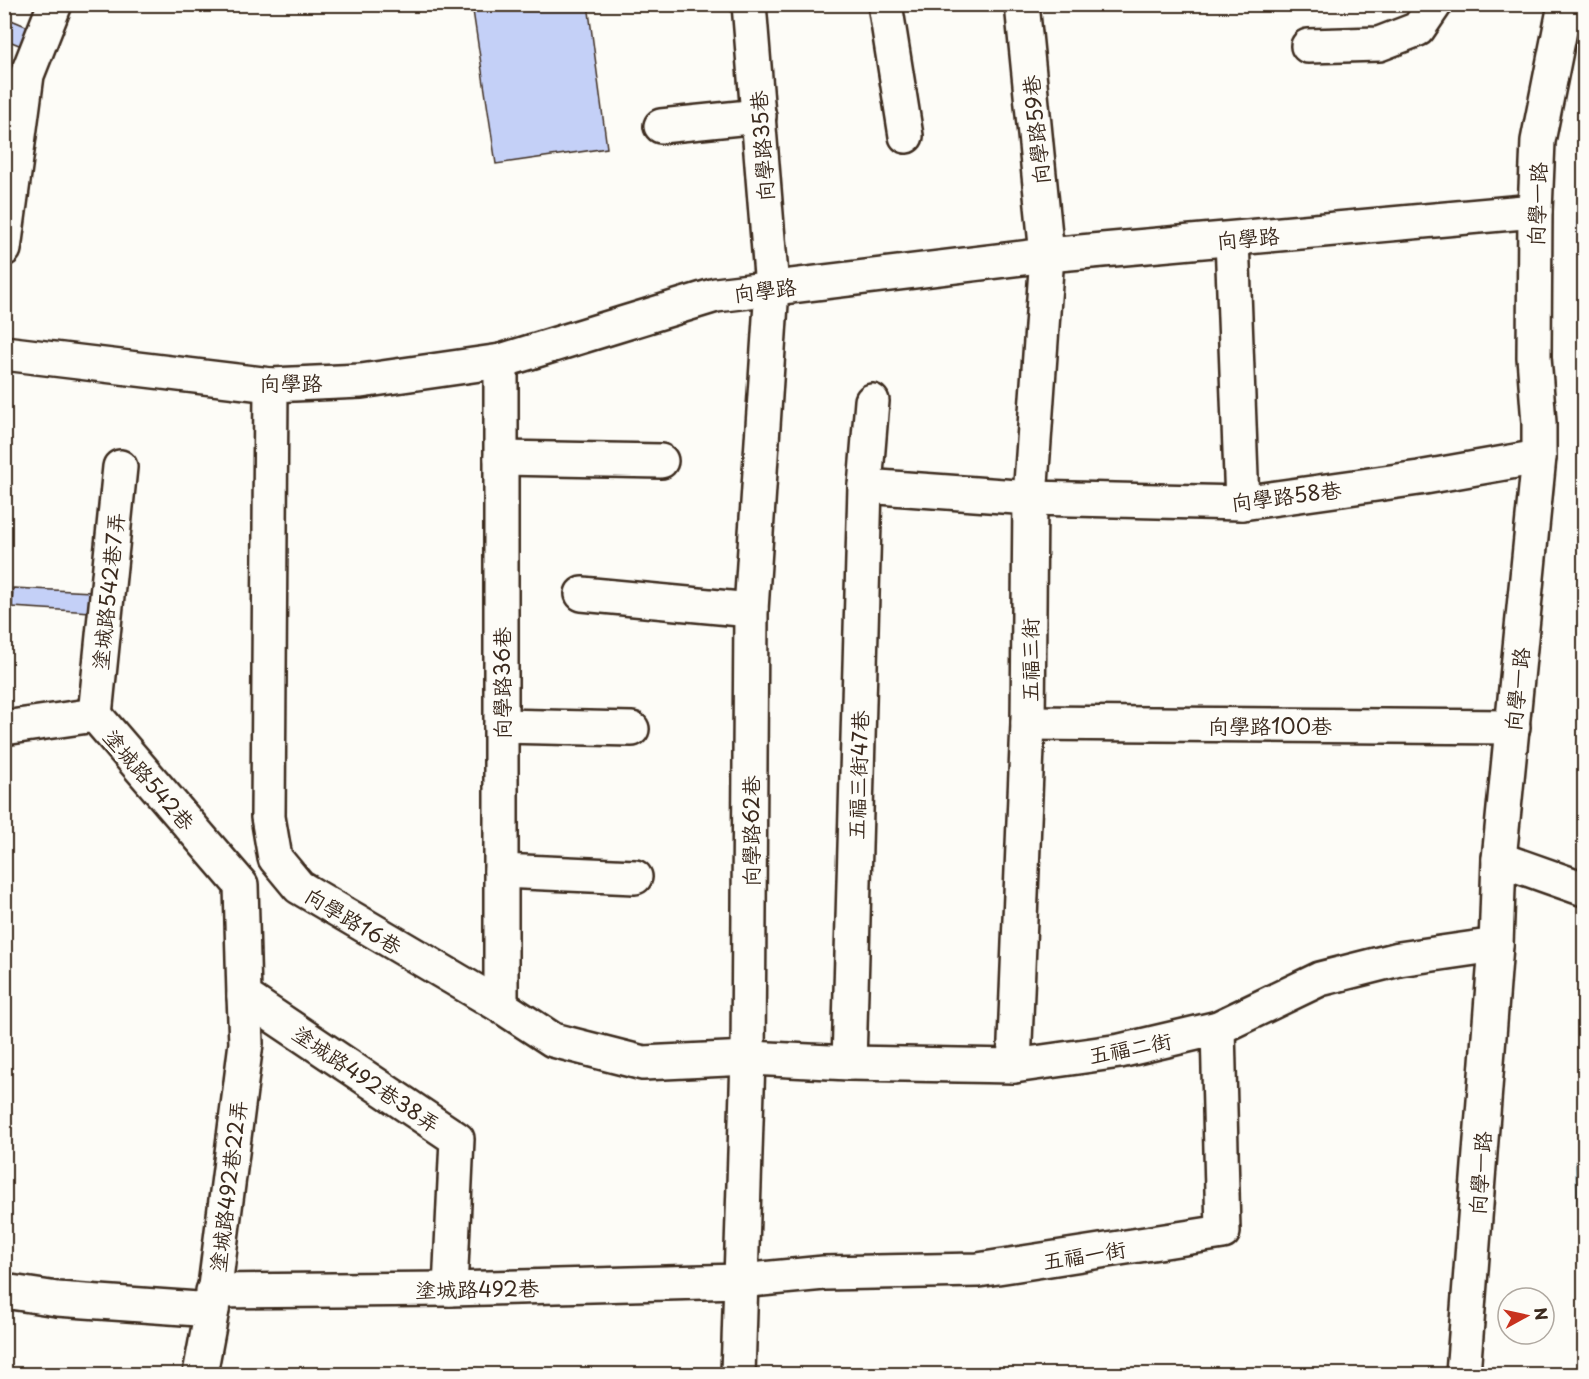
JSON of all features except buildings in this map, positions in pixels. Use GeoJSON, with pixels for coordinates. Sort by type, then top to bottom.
{"type":"FeatureCollection","features":[{"type":"Feature","properties":{"kind":"street"},"geometry":{"type":"LineString","coordinates":[[4,249],[16,70],[55,4]]}},
{"type":"Feature","properties":{"kind":"street","name":"向學路35巷"},"geometry":{"type":"LineString","coordinates":[[749,4],[771,288]]}},
{"type":"Feature","properties":{"kind":"street"},"geometry":{"type":"LineString","coordinates":[[885,4],[906,136]]}},
{"type":"Feature","properties":{"kind":"street","name":"向學路59巷"},"geometry":{"type":"LineString","coordinates":[[1022,4],[1047,255]]}},
{"type":"Feature","properties":{"kind":"street"},"geometry":{"type":"LineString","coordinates":[[1308,46],[1379,44],[1418,28],[1435,4]]}},
{"type":"Feature","properties":{"kind":"street","name":"向學一路"},"geometry":{"type":"LineString","coordinates":[[1463,1374],[1497,945],[1499,859],[1539,457],[1534,357],[1534,211],[1538,141],[1564,10],[1563,4]]}},
{"type":"Feature","properties":{"kind":"street"},"geometry":{"type":"LineString","coordinates":[[661,126],[759,116]]}},
{"type":"Feature","properties":{"kind":"street","name":"向學路"},"geometry":{"type":"LineString","coordinates":[[4,353],[271,385],[361,381],[501,361],[717,295],[1047,255],[1534,211]]}},
{"type":"Feature","properties":{"kind":"street"},"geometry":{"type":"LineString","coordinates":[[1232,239],[1242,503]]}},
{"type":"Feature","properties":{"kind":"street","name":"五福三街"},"geometry":{"type":"LineString","coordinates":[[1014,1066],[1028,723],[1030,498],[1047,255]]}},
{"type":"Feature","properties":{"kind":"street","name":"向學路62巷"},"geometry":{"type":"LineString","coordinates":[[738,1374],[748,1058],[751,610],[771,288]]}},
{"type":"Feature","properties":{"kind":"street","name":"向學路36巷"},"geometry":{"type":"LineString","coordinates":[[501,361],[501,1006]]}},
{"type":"Feature","properties":{"kind":"street","name":"向學路16巷"},"geometry":{"type":"LineString","coordinates":[[271,385],[268,817],[275,858],[298,887],[501,1006],[553,1040],[643,1063],[748,1058]]}},
{"type":"Feature","properties":{"kind":"street","name":"五福三街47巷"},"geometry":{"type":"LineString","coordinates":[[849,1063],[865,486],[872,401]]}},
{"type":"Feature","properties":{"kind":"street","name":"向學路58巷"},"geometry":{"type":"LineString","coordinates":[[1030,498],[1242,503],[1419,478],[1539,457]]}},
{"type":"Feature","properties":{"kind":"street"},"geometry":{"type":"LineString","coordinates":[[501,458],[661,461]]}},
{"type":"Feature","properties":{"kind":"street","name":"塗城路542巷7弄"},"geometry":{"type":"LineString","coordinates":[[95,715],[120,467]]}},
{"type":"Feature","properties":{"kind":"street"},"geometry":{"type":"LineString","coordinates":[[865,486],[1030,498]]}},
{"type":"Feature","properties":{"kind":"street"},"geometry":{"type":"LineString","coordinates":[[582,594],[751,610]]}},
{"type":"Feature","properties":{"kind":"street","name":"塗城路542巷"},"geometry":{"type":"LineString","coordinates":[[4,728],[95,715],[241,885],[244,996]]}},
{"type":"Feature","properties":{"kind":"street","name":"向學路100巷"},"geometry":{"type":"LineString","coordinates":[[1028,723],[1513,727]]}},
{"type":"Feature","properties":{"kind":"street"},"geometry":{"type":"LineString","coordinates":[[501,726],[632,729]]}},
{"type":"Feature","properties":{"kind":"street"},"geometry":{"type":"LineString","coordinates":[[1499,859],[1584,889]]}},
{"type":"Feature","properties":{"kind":"street"},"geometry":{"type":"LineString","coordinates":[[501,871],[635,878]]}},
{"type":"Feature","properties":{"kind":"street","name":"五福二街"},"geometry":{"type":"LineString","coordinates":[[748,1058],[849,1063],[1014,1066],[1120,1051],[1218,1028],[1320,979],[1399,959],[1497,945]]}},
{"type":"Feature","properties":{"kind":"street","name":"塗城路492巷38弄"},"geometry":{"type":"LineString","coordinates":[[244,996],[457,1139],[450,1289]]}},
{"type":"Feature","properties":{"kind":"street","name":"塗城路492巷22弄"},"geometry":{"type":"LineString","coordinates":[[200,1374],[213,1300],[246,1043],[244,996]]}},
{"type":"Feature","properties":{"kind":"street","name":"五福一街"},"geometry":{"type":"LineString","coordinates":[[740,1281],[824,1272],[978,1270],[1223,1232],[1218,1028]]}},
{"type":"Feature","properties":{"kind":"street","name":"塗城路492巷"},"geometry":{"type":"LineString","coordinates":[[4,1291],[57,1299],[213,1300],[450,1289],[740,1281]]}},
{"type":"Feature","properties":{"kind":"shaded area"},"geometry":{"type":"Polygon","coordinates":[[[1575,221],[1584,223],[1584,435],[1579,431],[1581,287],[1575,221]]]}},
{"type":"Feature","properties":{"kind":"water"},"geometry":{"type":"Polygon","coordinates":[[[1584,1053],[1584,1273],[1578,1223],[1576,1167],[1584,1053]]]}}]}
